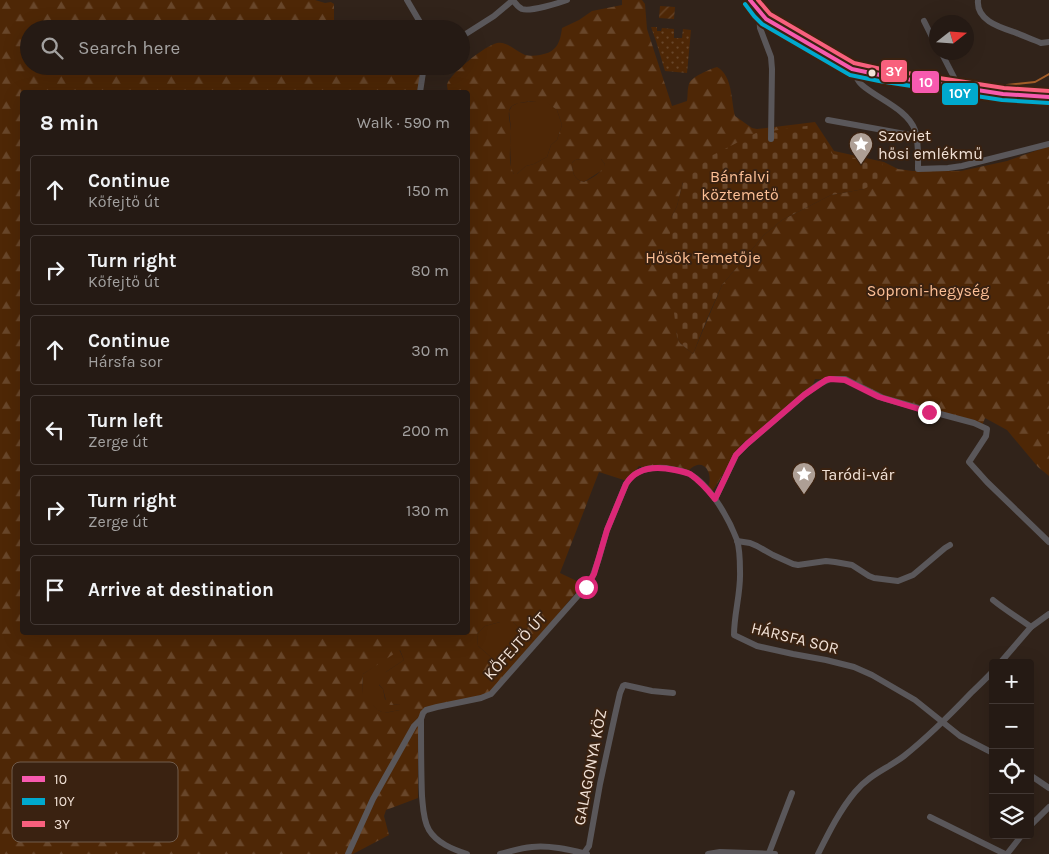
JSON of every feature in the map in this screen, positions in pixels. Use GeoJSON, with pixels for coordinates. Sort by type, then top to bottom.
{"type":"FeatureCollection","features":[{"type":"Feature","properties":{"kind":"street"},"geometry":{"type":"LineString","coordinates":[[407,0],[419,20]]}},
{"type":"Feature","properties":{"kind":"street"},"geometry":{"type":"LineString","coordinates":[[470,31],[494,16],[512,0],[521,9],[527,10],[567,0]]}},
{"type":"Feature","properties":{"kind":"street"},"geometry":{"type":"LineString","coordinates":[[750,0],[766,19],[852,68],[880,75],[1003,94],[1049,97]]}},
{"type":"Feature","properties":{"kind":"street"},"geometry":{"type":"LineString","coordinates":[[978,0],[982,14],[992,24],[1041,43],[1049,42]]}},
{"type":"Feature","properties":{"kind":"street"},"geometry":{"type":"LineString","coordinates":[[759,12],[760,28],[771,57],[771,139]]}},
{"type":"Feature","properties":{"kind":"street"},"geometry":{"type":"LineString","coordinates":[[924,21],[929,31]]}},
{"type":"Feature","properties":{"kind":"street"},"geometry":{"type":"LineString","coordinates":[[945,60],[960,87]]}},
{"type":"Feature","properties":{"kind":"street"},"geometry":{"type":"LineString","coordinates":[[852,68],[862,85],[908,118],[916,136],[918,168],[962,166],[1049,144]]}},
{"type":"Feature","properties":{"kind":"street"},"geometry":{"type":"LineString","coordinates":[[420,90],[423,75]]}},
{"type":"Feature","properties":{"kind":"street"},"geometry":{"type":"LineString","coordinates":[[828,120],[916,136]]}},
{"type":"Feature","properties":{"kind":"street"},"geometry":{"type":"LineString","coordinates":[[715,499],[736,455],[747,444],[826,380],[842,379],[883,398],[929,412],[974,422],[987,429],[986,436],[969,462],[1049,542]]}},
{"type":"Feature","properties":{"kind":"street","name":"KŐFEJTŐ ÚT"},"geometry":{"type":"LineString","coordinates":[[348,854],[373,799],[423,713],[426,710],[481,698],[490,694],[586,587],[594,574],[607,530],[630,477],[636,472],[655,467],[684,472],[697,480]]}},
{"type":"Feature","properties":{"kind":"street","name":"HÁRSFA SOR"},"geometry":{"type":"LineString","coordinates":[[697,480],[715,499],[730,524],[737,541],[740,591],[734,635],[757,646],[826,660],[864,671],[915,700],[960,736],[989,751]]}},
{"type":"Feature","properties":{"kind":"street"},"geometry":{"type":"LineString","coordinates":[[737,541],[750,543],[773,556],[793,564],[834,562],[852,565],[874,578],[898,581],[912,575],[950,545]]}},
{"type":"Feature","properties":{"kind":"street"},"geometry":{"type":"LineString","coordinates":[[993,600],[1031,627]]}},
{"type":"Feature","properties":{"kind":"street"},"geometry":{"type":"LineString","coordinates":[[1003,659],[1031,627],[1049,614]]}},
{"type":"Feature","properties":{"kind":"street"},"geometry":{"type":"LineString","coordinates":[[818,854],[832,826],[855,792],[874,774],[895,763],[943,723],[989,675]]}},
{"type":"Feature","properties":{"kind":"street","name":"GALAGONYA KÖZ"},"geometry":{"type":"LineString","coordinates":[[586,854],[613,723],[623,686],[673,693]]}},
{"type":"Feature","properties":{"kind":"street"},"geometry":{"type":"LineString","coordinates":[[421,719],[421,772],[425,820],[428,828],[436,838],[448,847],[467,854]]}},
{"type":"Feature","properties":{"kind":"street"},"geometry":{"type":"LineString","coordinates":[[1034,778],[1049,788]]}},
{"type":"Feature","properties":{"kind":"street"},"geometry":{"type":"LineString","coordinates":[[708,854],[720,852],[772,854],[792,793]]}},
{"type":"Feature","properties":{"kind":"street"},"geometry":{"type":"LineString","coordinates":[[1034,822],[1049,807]]}},
{"type":"Feature","properties":{"kind":"street"},"geometry":{"type":"LineString","coordinates":[[930,817],[1006,854],[1019,839]]}},
{"type":"Feature","properties":{"kind":"street"},"geometry":{"type":"LineString","coordinates":[[500,854],[534,846],[570,850],[586,854]]}},
{"type":"Feature","properties":{"kind":"green space","name":"Soproni-hegység"},"geometry":{"type":"Polygon","coordinates":[[[0,0],[315,0],[334,4],[334,20],[20,20],[20,75],[420,75],[418,90],[20,90],[20,635],[470,635],[470,90],[448,90],[447,85],[453,75],[470,75],[470,60],[492,45],[504,43],[527,55],[546,54],[557,46],[562,28],[592,11],[622,5],[622,0],[642,0],[645,4],[647,29],[672,106],[687,101],[690,81],[706,71],[717,67],[726,76],[729,83],[735,116],[752,128],[815,122],[834,151],[884,162],[898,169],[913,171],[961,171],[1007,161],[1049,146],[1049,476],[1038,467],[1007,430],[985,418],[982,426],[881,399],[844,380],[815,379],[813,385],[742,444],[712,492],[708,487],[710,476],[706,467],[702,465],[693,467],[687,472],[648,469],[639,466],[627,481],[599,472],[560,573],[583,584],[535,642],[513,622],[500,622],[485,626],[477,634],[478,646],[509,673],[494,691],[423,713],[418,736],[418,798],[386,810],[384,816],[389,835],[353,854],[0,854],[0,0]],[[545,101],[517,104],[510,109],[510,159],[514,174],[517,174],[526,166],[547,157],[551,145],[557,140],[562,125],[557,110],[545,101]],[[601,159],[575,160],[572,163],[572,169],[574,175],[584,182],[599,173],[605,164],[601,159]],[[683,182],[677,206],[671,218],[677,337],[680,343],[693,354],[722,285],[764,235],[782,220],[831,195],[864,189],[683,182]],[[400,650],[363,674],[362,693],[370,695],[374,700],[373,705],[382,712],[400,710],[400,704],[387,704],[383,689],[377,682],[376,677],[404,660],[400,650]]]}},
{"type":"Feature","properties":{"kind":"green space"},"geometry":{"type":"Polygon","coordinates":[[[660,6],[675,7],[674,19],[659,18],[660,6]]]}},
{"type":"Feature","properties":{"kind":"green space"},"geometry":{"type":"Polygon","coordinates":[[[651,27],[657,27],[657,31],[661,31],[662,28],[674,29],[674,38],[682,38],[683,29],[691,30],[687,73],[665,71],[651,27]]]}},
{"type":"Feature","properties":{"kind":"green space"},"geometry":{"type":"Polygon","coordinates":[[[545,100],[557,110],[562,125],[557,140],[551,145],[547,157],[526,166],[517,174],[514,174],[511,169],[509,111],[512,106],[518,103],[545,100]]]}},
{"type":"Feature","properties":{"kind":"green space"},"geometry":{"type":"Polygon","coordinates":[[[814,125],[832,154],[883,163],[876,183],[864,189],[831,195],[782,220],[764,235],[722,285],[693,354],[680,343],[677,337],[668,263],[671,218],[677,206],[683,182],[711,156],[756,133],[814,125]]]}},
{"type":"Feature","properties":{"kind":"green space"},"geometry":{"type":"Polygon","coordinates":[[[601,159],[605,164],[604,169],[584,182],[581,181],[574,175],[572,163],[575,160],[601,159]]]}},
{"type":"Feature","properties":{"kind":"green space"},"geometry":{"type":"Polygon","coordinates":[[[500,622],[513,622],[535,642],[509,673],[478,646],[477,634],[485,626],[500,622]]]}},
{"type":"Feature","properties":{"kind":"green space"},"geometry":{"type":"Polygon","coordinates":[[[399,649],[404,660],[386,672],[379,685],[383,689],[385,699],[391,705],[400,704],[400,710],[384,713],[377,710],[362,693],[363,674],[399,649]]]}},
{"type":"Feature","properties":{"kind":"waterway"},"geometry":{"type":"LineString","coordinates":[[1007,85],[1035,82],[1049,74]]}},
{"type":"Feature","properties":{"kind":"transit line","name":"10"},"geometry":{"type":"LineString","coordinates":[[750,0],[766,19],[852,69],[1003,94],[1049,97]]}},
{"type":"Feature","properties":{"kind":"transit line","name":"3Y"},"geometry":{"type":"LineString","coordinates":[[758,0],[770,14],[854,63],[1004,88],[1049,91]]}},
{"type":"Feature","properties":{"kind":"transit line","name":"10Y"},"geometry":{"type":"LineString","coordinates":[[745,4],[762,24],[850,75],[1002,100],[1049,103]]}},
{"type":"Feature","properties":{"kind":"place","name":"Szoviet hősi emlékmű"},"geometry":{"type":"Point","coordinates":[861,165]}},
{"type":"Feature","properties":{"kind":"place","name":"Taródi-vár"},"geometry":{"type":"Point","coordinates":[804,495]}},
{"type":"Feature","properties":{"kind":"route"},"geometry":{"type":"LineString","coordinates":[[586,587],[594,574],[607,530],[626,484],[636,472],[655,467],[684,472],[703,485],[715,499],[736,455],[763,429],[804,395],[819,384],[830,379],[842,379],[879,397],[929,412]]}},
{"type":"Feature","properties":{"kind":"park label","name":"Bánfalvi köztemető"},"geometry":{"type":"Point","coordinates":[740,185]}},
{"type":"Feature","properties":{"kind":"park label","name":"Hősök Temetője"},"geometry":{"type":"Point","coordinates":[703,257]}}]}
